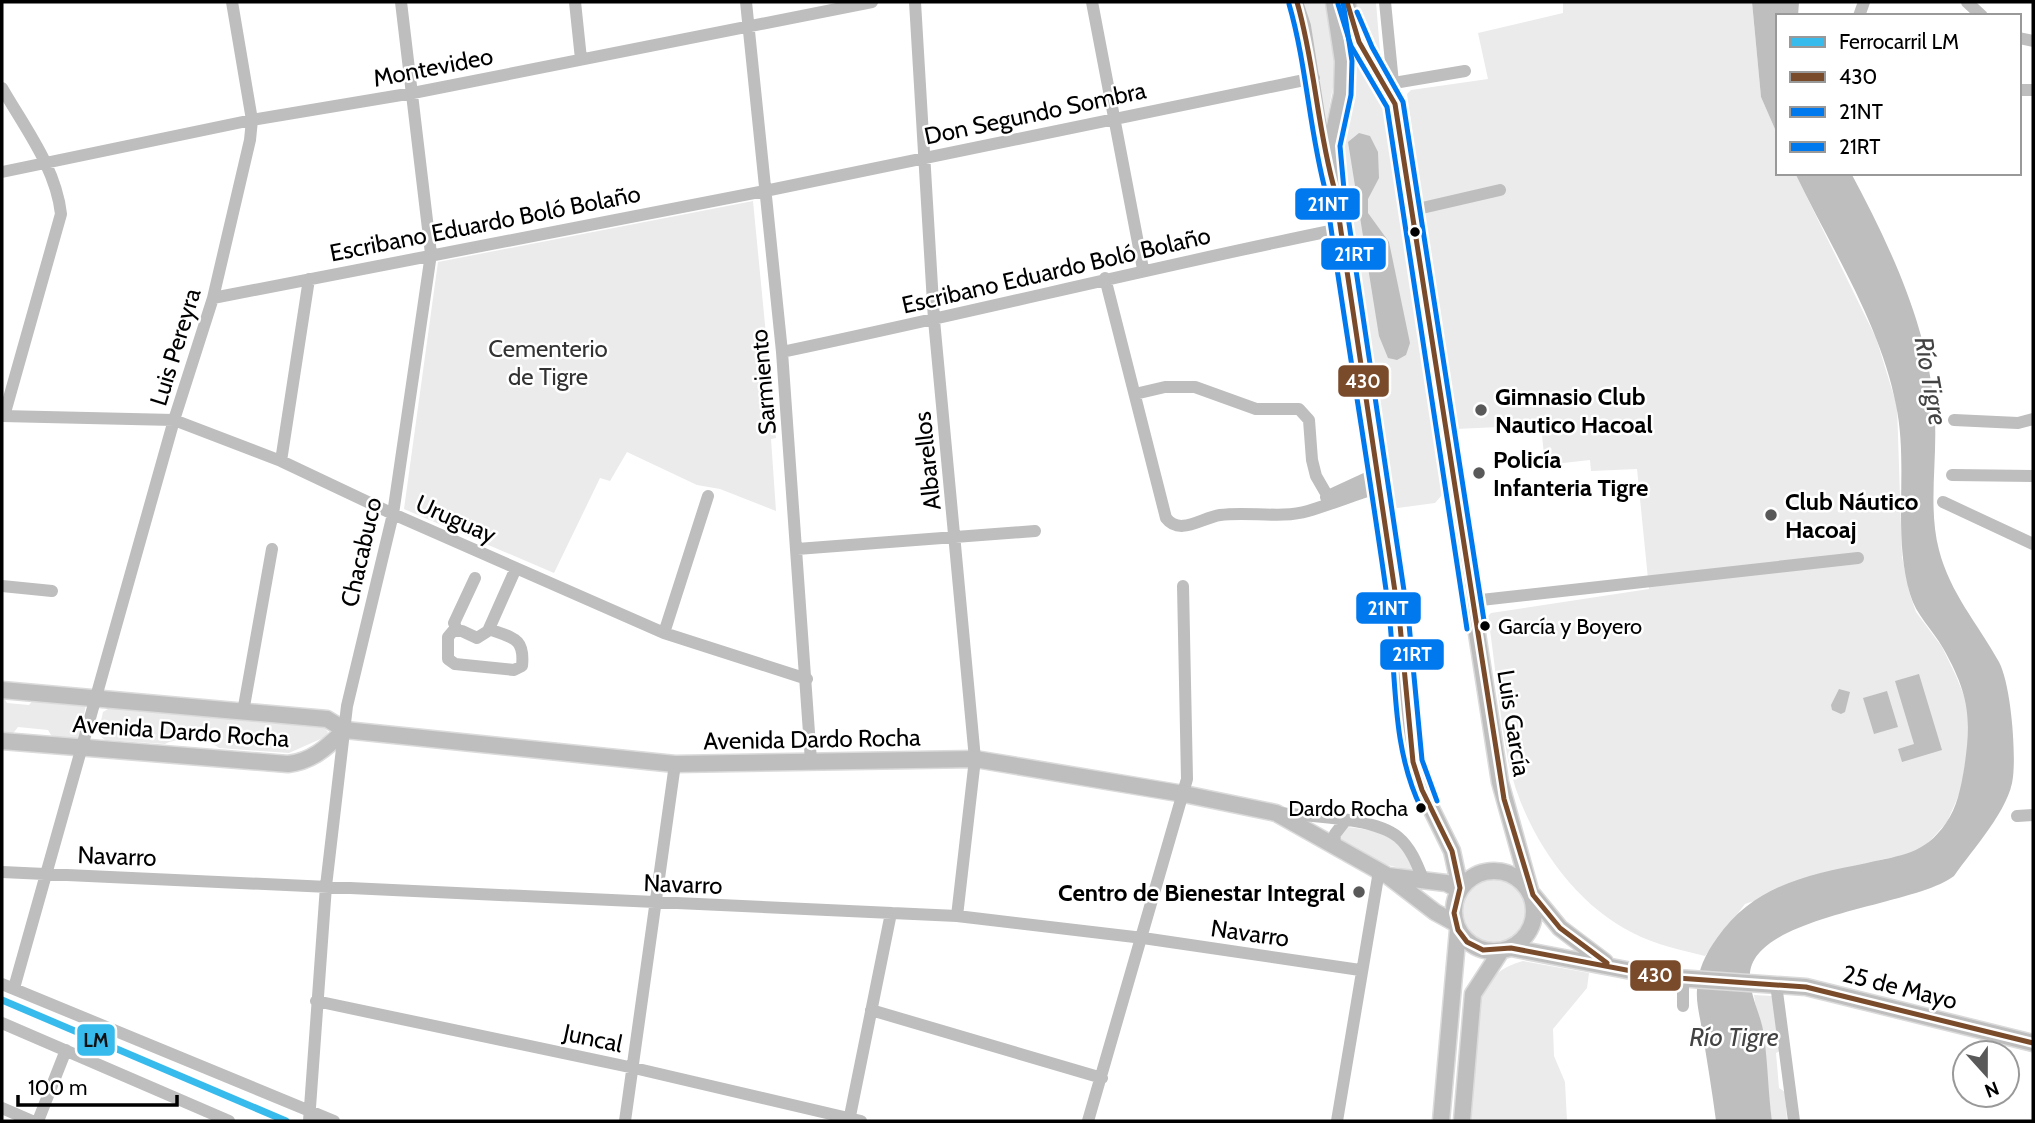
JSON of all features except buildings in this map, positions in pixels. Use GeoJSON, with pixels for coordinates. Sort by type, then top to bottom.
{"type":"FeatureCollection","features":[{"type":"Feature","properties":{"kind":"main road"},"geometry":{"type":"LineString","coordinates":[[1334,2],[1343,61],[1342,94],[1331,145],[1335,191],[1400,625],[1413,762],[1422,790],[1452,851],[1460,889]]}},
{"type":"Feature","properties":{"kind":"main road","name":"Luis García"},"geometry":{"type":"LineString","coordinates":[[1347,2],[1350,21],[1359,41],[1395,104],[1409,211],[1500,782],[1531,893],[1578,944],[1616,969]]}},
{"type":"Feature","properties":{"kind":"main road","name":"Avenida Dardo Rocha"},"geometry":{"type":"LineString","coordinates":[[2,690],[327,719],[345,730],[675,764],[975,759],[1184,794],[1276,813],[1383,873],[1456,927]]}},
{"type":"Feature","properties":{"kind":"main road","name":"Avenida Dardo Rocha"},"geometry":{"type":"LineString","coordinates":[[2,741],[288,764],[304,762],[326,749],[345,730]]}},
{"type":"Feature","properties":{"kind":"main road"},"geometry":{"type":"LineString","coordinates":[[1441,1121],[1456,927],[1455,903],[1460,889],[1478,874],[1496,871],[1514,876],[1531,893],[1535,907],[1531,927],[1526,936],[1506,950],[1473,994],[1462,1121]]}},
{"type":"Feature","properties":{"kind":"main road","name":"Avenida Dardo Rocha"},"geometry":{"type":"LineString","coordinates":[[1383,873],[1446,883],[1460,889]]}},
{"type":"Feature","properties":{"kind":"main road"},"geometry":{"type":"LineString","coordinates":[[1456,927],[1475,947],[1688,979]]}},
{"type":"Feature","properties":{"kind":"main road","name":"25 de Mayo"},"geometry":{"type":"LineString","coordinates":[[1688,979],[1755,982],[1806,988],[2033,1043]]}},
{"type":"Feature","properties":{"kind":"street","name":"Luis Pereyra"},"geometry":{"type":"LineString","coordinates":[[8,986],[82,747],[174,420],[213,299],[252,120],[232,2]]}},
{"type":"Feature","properties":{"kind":"street","name":"Chacabuco"},"geometry":{"type":"LineString","coordinates":[[311,1117],[316,1001],[326,886],[347,706],[393,514],[431,254],[401,2]]}},
{"type":"Feature","properties":{"kind":"street"},"geometry":{"type":"LineString","coordinates":[[575,2],[582,59]]}},
{"type":"Feature","properties":{"kind":"street","name":"Sarmiento"},"geometry":{"type":"LineString","coordinates":[[746,2],[782,352],[811,761]]}},
{"type":"Feature","properties":{"kind":"street","name":"Montevideo"},"geometry":{"type":"LineString","coordinates":[[2,172],[252,120],[413,93],[872,2]]}},
{"type":"Feature","properties":{"kind":"street","name":"Albarellos"},"geometry":{"type":"LineString","coordinates":[[915,2],[934,320],[975,759],[957,916]]}},
{"type":"Feature","properties":{"kind":"street"},"geometry":{"type":"LineString","coordinates":[[1091,2],[1143,269]]}},
{"type":"Feature","properties":{"kind":"street"},"geometry":{"type":"LineString","coordinates":[[1297,2],[1305,26],[1326,165],[1335,191]]}},
{"type":"Feature","properties":{"kind":"street","name":"Luis García"},"geometry":{"type":"LineString","coordinates":[[1385,2],[1395,104]]}},
{"type":"Feature","properties":{"kind":"street"},"geometry":{"type":"LineString","coordinates":[[1967,2],[1980,14]]}},
{"type":"Feature","properties":{"kind":"street"},"geometry":{"type":"LineString","coordinates":[[1394,83],[1465,71]]}},
{"type":"Feature","properties":{"kind":"street","name":"Don Segundo Sombra"},"geometry":{"type":"LineString","coordinates":[[765,191],[1114,117],[1314,78]]}},
{"type":"Feature","properties":{"kind":"street"},"geometry":{"type":"LineString","coordinates":[[2,88],[45,163],[59,202],[59,228],[3,416]]}},
{"type":"Feature","properties":{"kind":"street"},"geometry":{"type":"LineString","coordinates":[[1409,211],[1500,190]]}},
{"type":"Feature","properties":{"kind":"street","name":"Escribano Eduardo Boló Bolaño"},"geometry":{"type":"LineString","coordinates":[[213,299],[431,254],[765,191]]}},
{"type":"Feature","properties":{"kind":"street","name":"Escribano Eduardo Boló Bolaño"},"geometry":{"type":"LineString","coordinates":[[782,352],[934,320],[1143,269],[1340,229]]}},
{"type":"Feature","properties":{"kind":"street"},"geometry":{"type":"LineString","coordinates":[[1105,278],[1166,518],[1171,525],[1188,525],[1220,515],[1250,512],[1292,513],[1379,480]]}},
{"type":"Feature","properties":{"kind":"street"},"geometry":{"type":"LineString","coordinates":[[281,461],[309,279]]}},
{"type":"Feature","properties":{"kind":"street"},"geometry":{"type":"LineString","coordinates":[[1135,394],[1165,387],[1195,387],[1256,409],[1298,410],[1309,420],[1312,460],[1326,501]]}},
{"type":"Feature","properties":{"kind":"street","name":"Uruguay"},"geometry":{"type":"LineString","coordinates":[[3,416],[174,420],[281,461],[393,514],[664,633],[807,679]]}},
{"type":"Feature","properties":{"kind":"street"},"geometry":{"type":"LineString","coordinates":[[1954,420],[2018,423],[2033,419]]}},
{"type":"Feature","properties":{"kind":"street"},"geometry":{"type":"LineString","coordinates":[[1952,474],[2033,476]]}},
{"type":"Feature","properties":{"kind":"street"},"geometry":{"type":"LineString","coordinates":[[664,633],[708,496]]}},
{"type":"Feature","properties":{"kind":"street"},"geometry":{"type":"LineString","coordinates":[[1942,502],[2033,544]]}},
{"type":"Feature","properties":{"kind":"street"},"geometry":{"type":"LineString","coordinates":[[797,549],[1035,531]]}},
{"type":"Feature","properties":{"kind":"street"},"geometry":{"type":"LineString","coordinates":[[243,712],[272,549]]}},
{"type":"Feature","properties":{"kind":"street"},"geometry":{"type":"LineString","coordinates":[[1472,601],[1858,558]]}},
{"type":"Feature","properties":{"kind":"street"},"geometry":{"type":"LineString","coordinates":[[475,578],[454,623],[457,630],[477,638],[489,629],[516,568]]}},
{"type":"Feature","properties":{"kind":"street"},"geometry":{"type":"LineString","coordinates":[[2,586],[52,591]]}},
{"type":"Feature","properties":{"kind":"street"},"geometry":{"type":"LineString","coordinates":[[1088,1121],[1187,779],[1183,586]]}},
{"type":"Feature","properties":{"kind":"street"},"geometry":{"type":"LineString","coordinates":[[457,630],[449,638],[451,662],[514,670],[522,666],[523,650],[519,641],[489,629]]}},
{"type":"Feature","properties":{"kind":"street"},"geometry":{"type":"LineString","coordinates":[[625,1121],[675,764]]}},
{"type":"Feature","properties":{"kind":"street","name":"Avenida Dardo Rocha"},"geometry":{"type":"LineString","coordinates":[[1276,813],[1345,821],[1396,836],[1410,853],[1423,879]]}},
{"type":"Feature","properties":{"kind":"street"},"geometry":{"type":"LineString","coordinates":[[2017,816],[2033,815]]}},
{"type":"Feature","properties":{"kind":"street"},"geometry":{"type":"LineString","coordinates":[[1334,845],[1335,834],[1345,821]]}},
{"type":"Feature","properties":{"kind":"street","name":"Navarro"},"geometry":{"type":"LineString","coordinates":[[2,872],[957,916],[1143,938],[1360,970]]}},
{"type":"Feature","properties":{"kind":"street"},"geometry":{"type":"LineString","coordinates":[[1337,1121],[1360,970],[1383,873]]}},
{"type":"Feature","properties":{"kind":"street"},"geometry":{"type":"LineString","coordinates":[[853,1120],[871,1010],[891,913]]}},
{"type":"Feature","properties":{"kind":"street"},"geometry":{"type":"LineString","coordinates":[[1683,1006],[1688,979]]}},
{"type":"Feature","properties":{"kind":"street"},"geometry":{"type":"LineString","coordinates":[[1776,984],[1794,1121]]}},
{"type":"Feature","properties":{"kind":"street"},"geometry":{"type":"LineString","coordinates":[[8,986],[311,1117],[334,1121]]}},
{"type":"Feature","properties":{"kind":"street","name":"Juncal"},"geometry":{"type":"LineString","coordinates":[[316,1001],[634,1068],[853,1120]]}},
{"type":"Feature","properties":{"kind":"street"},"geometry":{"type":"LineString","coordinates":[[871,1010],[1102,1078]]}},
{"type":"Feature","properties":{"kind":"street"},"geometry":{"type":"LineString","coordinates":[[2,1023],[229,1121]]}},
{"type":"Feature","properties":{"kind":"street"},"geometry":{"type":"LineString","coordinates":[[38,1121],[66,1049]]}},
{"type":"Feature","properties":{"kind":"street"},"geometry":{"type":"LineString","coordinates":[[2,1108],[32,1121]]}},
{"type":"Feature","properties":{"kind":"green space"},"geometry":{"type":"Polygon","coordinates":[[[1303,2],[1327,2],[1336,70],[1326,125],[1303,2]]]}},
{"type":"Feature","properties":{"kind":"green space"},"geometry":{"type":"Polygon","coordinates":[[[1353,2],[1376,2],[1381,64],[1367,46],[1353,2]]]}},
{"type":"Feature","properties":{"kind":"green space","name":"Club Náutico Hacoaj"},"geometry":{"type":"Polygon","coordinates":[[[1563,2],[1752,2],[1761,97],[1776,131],[1776,175],[1796,175],[1876,338],[1897,406],[1902,557],[1910,595],[1916,612],[1942,647],[1956,676],[1967,703],[1971,726],[1961,790],[1947,822],[1929,842],[1911,855],[1883,859],[1745,904],[1705,956],[1660,944],[1633,933],[1610,919],[1569,883],[1537,836],[1525,811],[1508,760],[1502,724],[1488,616],[1491,613],[1649,589],[1637,469],[1591,471],[1590,460],[1545,465],[1541,425],[1456,429],[1449,389],[1407,94],[1411,90],[1488,79],[1478,33],[1563,13],[1563,2]]]}},
{"type":"Feature","properties":{"kind":"green space"},"geometry":{"type":"Polygon","coordinates":[[[1342,10],[1355,52],[1384,104],[1393,133],[1443,452],[1436,456],[1442,495],[1435,503],[1390,509],[1339,165],[1342,10]]]}},
{"type":"Feature","properties":{"kind":"green space","name":"Cementerio de Tigre"},"geometry":{"type":"Polygon","coordinates":[[[753,201],[776,438],[771,439],[776,511],[720,489],[697,485],[627,452],[610,481],[600,478],[554,573],[404,509],[438,262],[753,201]]]}},
{"type":"Feature","properties":{"kind":"green space"},"geometry":{"type":"Polygon","coordinates":[[[2,694],[7,703],[29,705],[35,698],[86,705],[79,738],[54,740],[48,730],[18,727],[11,736],[2,736],[2,694]]]}},
{"type":"Feature","properties":{"kind":"green space"},"geometry":{"type":"Polygon","coordinates":[[[111,707],[323,726],[328,732],[325,737],[289,753],[219,748],[193,740],[177,740],[165,744],[105,740],[98,734],[103,712],[111,707]]]}},
{"type":"Feature","properties":{"kind":"green space"},"geometry":{"type":"Polygon","coordinates":[[[1347,827],[1372,831],[1390,838],[1397,843],[1416,872],[1372,860],[1351,849],[1338,833],[1347,827]]]}},
{"type":"Feature","properties":{"kind":"green space"},"geometry":{"type":"Polygon","coordinates":[[[1487,879],[1499,879],[1516,888],[1523,899],[1523,923],[1516,934],[1499,943],[1487,943],[1475,938],[1466,929],[1461,917],[1461,905],[1466,893],[1475,884],[1487,879]]]}},
{"type":"Feature","properties":{"kind":"green space"},"geometry":{"type":"Polygon","coordinates":[[[1523,961],[1589,973],[1587,988],[1553,1029],[1554,1056],[1565,1082],[1567,1121],[1468,1121],[1480,999],[1496,974],[1523,961]]]}},
{"type":"Feature","properties":{"kind":"green space"},"geometry":{"type":"Polygon","coordinates":[[[1754,995],[1773,996],[1780,1051],[1776,1053],[1779,1088],[1785,1092],[1787,1121],[1772,1121],[1754,995]]]}},
{"type":"Feature","properties":{"kind":"water"},"geometry":{"type":"Polygon","coordinates":[[[1752,2],[1799,2],[1798,14],[1776,14],[1776,131],[1761,97],[1752,2]]]}},
{"type":"Feature","properties":{"kind":"water"},"geometry":{"type":"Polygon","coordinates":[[[1359,133],[1370,136],[1378,152],[1379,178],[1368,199],[1368,213],[1389,242],[1410,343],[1406,355],[1397,360],[1388,358],[1379,336],[1348,142],[1359,133]]]}},
{"type":"Feature","properties":{"kind":"water","name":"Río Tigre"},"geometry":{"type":"Polygon","coordinates":[[[1796,175],[1852,175],[1892,257],[1915,316],[1924,346],[1934,407],[1933,497],[1939,550],[1957,594],[2003,672],[2012,718],[2013,777],[1998,816],[1954,876],[1934,887],[1802,926],[1774,940],[1756,957],[1750,979],[1764,1036],[1772,1121],[1716,1121],[1697,995],[1701,969],[1713,944],[1732,920],[1748,906],[1783,885],[1823,872],[1901,855],[1929,842],[1938,834],[1953,811],[1964,769],[1968,720],[1963,693],[1952,664],[1920,615],[1910,594],[1902,547],[1900,428],[1896,405],[1879,345],[1853,286],[1796,175]]]}},
{"type":"Feature","properties":{"kind":"water"},"geometry":{"type":"Polygon","coordinates":[[[1919,674],[1942,750],[1902,762],[1898,749],[1914,744],[1895,681],[1919,674]]]}},
{"type":"Feature","properties":{"kind":"water"},"geometry":{"type":"Polygon","coordinates":[[[1839,689],[1850,692],[1845,712],[1841,714],[1832,710],[1831,705],[1839,689]]]}},
{"type":"Feature","properties":{"kind":"water"},"geometry":{"type":"Polygon","coordinates":[[[1887,691],[1898,727],[1874,734],[1863,698],[1887,691]]]}},
{"type":"Feature","properties":{"kind":"rail line","name":"LM"},"geometry":{"type":"LineString","coordinates":[[2,1000],[286,1121]]}},
{"type":"Feature","properties":{"kind":"transit line","name":"430"},"geometry":{"type":"LineString","coordinates":[[1297,2],[1335,191],[1400,625],[1413,762],[1422,790],[1452,851],[1460,888],[1454,913],[1458,930],[1467,942],[1483,950],[1511,948],[1663,977],[1806,987],[2033,1043]]}},
{"type":"Feature","properties":{"kind":"transit line","name":"21RT"},"geometry":{"type":"LineString","coordinates":[[1343,2],[1352,61],[1351,95],[1340,146],[1344,190],[1409,624],[1422,760],[1437,801]]}},
{"type":"Feature","properties":{"kind":"transit line","name":"430"},"geometry":{"type":"LineString","coordinates":[[1347,2],[1359,42],[1395,104],[1504,799],[1533,895],[1560,928],[1607,963]]}},
{"type":"Feature","properties":{"kind":"transit line","name":"21NT"},"geometry":{"type":"LineString","coordinates":[[1289,4],[1326,193],[1373,501],[1391,630],[1399,734],[1411,784],[1421,808]]}},
{"type":"Feature","properties":{"kind":"transit line","name":"21NT"},"geometry":{"type":"LineString","coordinates":[[1338,4],[1351,46],[1387,107],[1467,629]]}},
{"type":"Feature","properties":{"kind":"transit line","name":"21RT"},"geometry":{"type":"LineString","coordinates":[[1357,12],[1372,47],[1403,102],[1485,627]]}},
{"type":"Feature","properties":{"kind":"place","name":"Gimnasio Club Nautico Hacoal"},"geometry":{"type":"Point","coordinates":[1481,410]}},
{"type":"Feature","properties":{"kind":"place","name":"Policía Infanteria Tigre"},"geometry":{"type":"Point","coordinates":[1479,473]}},
{"type":"Feature","properties":{"kind":"place","name":"Club Náutico Hacoaj"},"geometry":{"type":"Point","coordinates":[1771,515]}},
{"type":"Feature","properties":{"kind":"place","name":"García y Boyero"},"geometry":{"type":"Point","coordinates":[1485,626]}},
{"type":"Feature","properties":{"kind":"place","name":"Dardo Rocha"},"geometry":{"type":"Point","coordinates":[1421,808]}},
{"type":"Feature","properties":{"kind":"place","name":"Centro de Bienestar Integral"},"geometry":{"type":"Point","coordinates":[1359,892]}}]}
